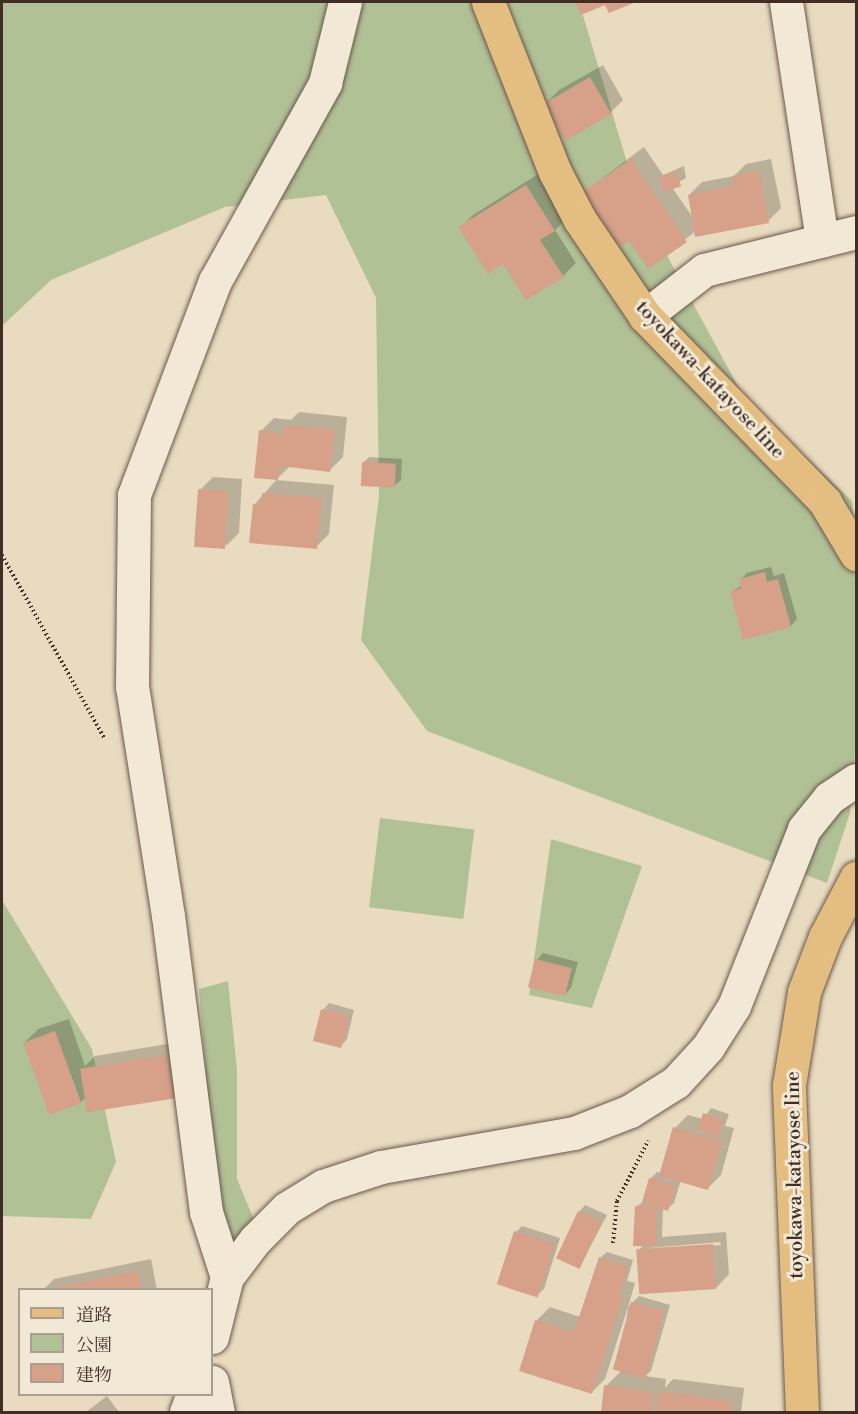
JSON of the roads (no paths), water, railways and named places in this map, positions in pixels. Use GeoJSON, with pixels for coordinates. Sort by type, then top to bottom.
{"type":"FeatureCollection","features":[{"type":"Feature","properties":{"kind":"main road","name":"toyokawa-katayose line"},"geometry":{"type":"LineString","coordinates":[[488,2],[555,172],[580,220],[645,316],[825,502],[856,554]]}},
{"type":"Feature","properties":{"kind":"main road","name":"toyokawa-katayose line"},"geometry":{"type":"LineString","coordinates":[[802,1413],[789,1085],[804,992],[825,937],[856,878]]}},
{"type":"Feature","properties":{"kind":"street"},"geometry":{"type":"LineString","coordinates":[[227,1277],[206,1212],[168,916],[132,687],[134,495],[215,281],[325,83],[345,2]]}},
{"type":"Feature","properties":{"kind":"street"},"geometry":{"type":"LineString","coordinates":[[786,2],[822,240]]}},
{"type":"Feature","properties":{"kind":"street"},"geometry":{"type":"LineString","coordinates":[[645,316],[704,270],[856,232]]}},
{"type":"Feature","properties":{"kind":"street"},"geometry":{"type":"LineString","coordinates":[[213,1333],[227,1277],[255,1240],[287,1208],[323,1186],[381,1167],[574,1133],[630,1111],[676,1082],[708,1047],[734,1006],[804,829],[830,798],[856,780]]}},
{"type":"Feature","properties":{"kind":"street"},"geometry":{"type":"LineString","coordinates":[[213,1387],[218,1413]]}},
{"type":"Feature","properties":{"kind":"street"},"geometry":{"type":"LineString","coordinates":[[186,1413],[193,1396]]}}]}
